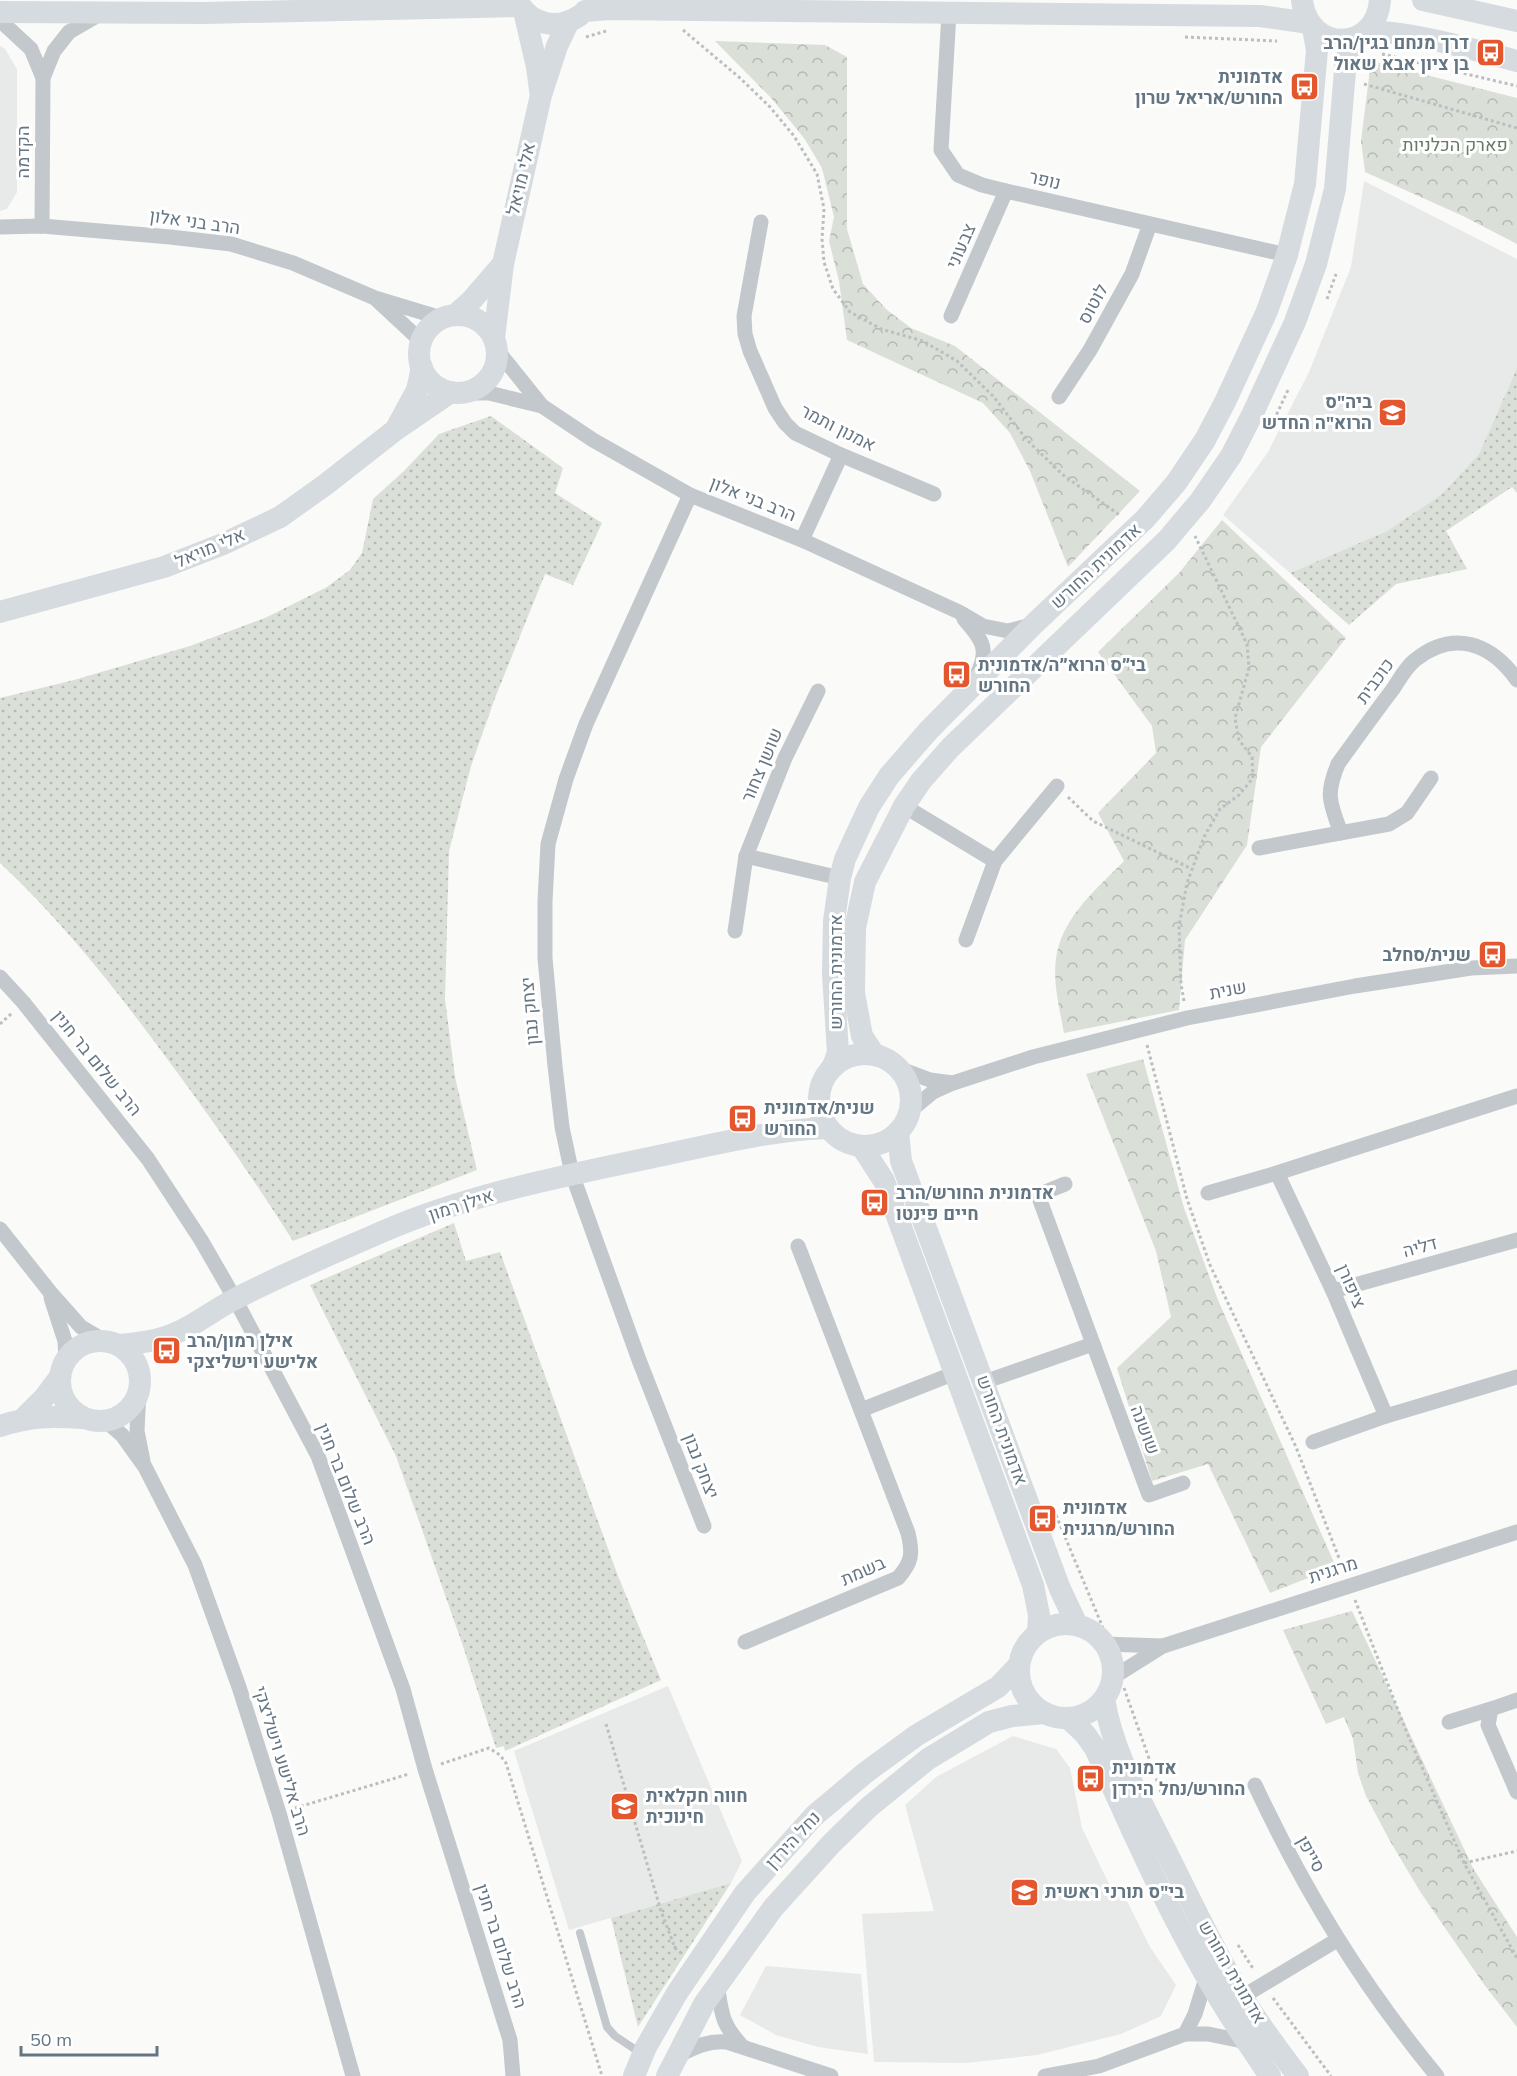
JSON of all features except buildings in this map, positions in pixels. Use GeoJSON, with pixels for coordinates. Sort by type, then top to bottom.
{"type":"FeatureCollection","features":[{"type":"Feature","properties":{"kind":"street","name":"אדמונית החורש"},"geometry":{"type":"LineString","coordinates":[[833,1066],[838,1053],[833,974],[834,921],[845,859],[869,807],[889,776],[929,730],[1034,624],[1137,527],[1176,483],[1205,440],[1267,311],[1287,255],[1305,184],[1317,50],[1302,0]]}},
{"type":"Feature","properties":{"kind":"street","name":"אדמונית החורש"},"geometry":{"type":"LineString","coordinates":[[874,1054],[862,1036],[854,993],[855,928],[864,882],[904,806],[921,781],[950,748],[1167,540],[1200,501],[1231,456],[1295,322],[1316,264],[1335,189],[1346,59],[1359,38],[1374,22],[1379,12],[1380,0]]}},
{"type":"Feature","properties":{"kind":"street"},"geometry":{"type":"LineString","coordinates":[[1423,0],[1481,11],[1517,21]]}},
{"type":"Feature","properties":{"kind":"street"},"geometry":{"type":"LineString","coordinates":[[0,12],[101,13],[520,6],[535,19],[549,24],[582,11],[601,9],[1260,16],[1311,26],[1323,36],[1334,40],[1392,32],[1427,38],[1517,61]]}},
{"type":"Feature","properties":{"kind":"street","name":"אלי מויאל"},"geometry":{"type":"LineString","coordinates":[[520,6],[537,67],[541,95]]}},
{"type":"Feature","properties":{"kind":"street","name":"אלי מויאל"},"geometry":{"type":"LineString","coordinates":[[496,344],[503,264],[541,95],[557,46],[582,11]]}},
{"type":"Feature","properties":{"kind":"street","name":"הקדמה"},"geometry":{"type":"LineString","coordinates":[[42,226],[43,78],[54,51],[69,32],[101,13]]}},
{"type":"Feature","properties":{"kind":"street","name":"נופר"},"geometry":{"type":"LineString","coordinates":[[949,13],[941,150],[958,175],[1006,191],[1287,255]]}},
{"type":"Feature","properties":{"kind":"street","name":"הקדמה"},"geometry":{"type":"LineString","coordinates":[[0,22],[31,49],[43,78]]}},
{"type":"Feature","properties":{"kind":"street","name":"צבעוני"},"geometry":{"type":"LineString","coordinates":[[951,316],[1006,191]]}},
{"type":"Feature","properties":{"kind":"street","name":"אמנון ותמר"},"geometry":{"type":"LineString","coordinates":[[760,222],[744,316],[745,334],[775,408],[795,433],[934,494]]}},
{"type":"Feature","properties":{"kind":"street","name":"לוטוס"},"geometry":{"type":"LineString","coordinates":[[1059,397],[1090,350],[1132,274],[1150,224]]}},
{"type":"Feature","properties":{"kind":"street","name":"הרב בני אלון"},"geometry":{"type":"LineString","coordinates":[[0,227],[42,226],[231,244],[293,263],[375,298],[448,316]]}},
{"type":"Feature","properties":{"kind":"street","name":"אלי מויאל"},"geometry":{"type":"LineString","coordinates":[[448,316],[471,301],[503,264]]}},
{"type":"Feature","properties":{"kind":"street","name":"הרב בני אלון"},"geometry":{"type":"LineString","coordinates":[[375,298],[421,340]]}},
{"type":"Feature","properties":{"kind":"street"},"geometry":{"type":"LineString","coordinates":[[448,316],[467,316],[478,320],[488,328],[496,344],[496,362],[489,378],[475,389],[457,392],[433,384],[422,367],[419,358],[421,340],[427,330],[448,316]]}},
{"type":"Feature","properties":{"kind":"street","name":"הרב בני אלון"},"geometry":{"type":"LineString","coordinates":[[496,344],[542,405],[593,440],[690,495],[802,540],[959,612],[983,626],[1008,631],[1034,624]]}},
{"type":"Feature","properties":{"kind":"street","name":"אלי מויאל"},"geometry":{"type":"LineString","coordinates":[[394,431],[417,390],[422,367]]}},
{"type":"Feature","properties":{"kind":"street","name":"אלי מויאל"},"geometry":{"type":"LineString","coordinates":[[0,612],[164,567],[223,544],[280,517],[394,431],[457,392]]}},
{"type":"Feature","properties":{"kind":"street","name":"הרב בני אלון"},"geometry":{"type":"LineString","coordinates":[[457,392],[489,393],[542,405]]}},
{"type":"Feature","properties":{"kind":"street"},"geometry":{"type":"LineString","coordinates":[[802,540],[841,455]]}},
{"type":"Feature","properties":{"kind":"street","name":"יצחק נבון"},"geometry":{"type":"LineString","coordinates":[[690,495],[586,724],[566,779],[548,844],[544,901],[548,1006],[562,1127],[572,1174],[639,1360],[704,1526]]}},
{"type":"Feature","properties":{"kind":"street","name":"הרב בני אלון"},"geometry":{"type":"LineString","coordinates":[[959,612],[982,640],[984,653],[981,667],[968,693]]}},
{"type":"Feature","properties":{"kind":"street","name":"כוכבית"},"geometry":{"type":"LineString","coordinates":[[1341,834],[1330,803],[1330,783],[1338,764],[1413,661],[1433,648],[1458,642],[1487,649],[1510,670],[1517,680]]}},
{"type":"Feature","properties":{"kind":"street","name":"שושן צחור"},"geometry":{"type":"LineString","coordinates":[[735,931],[746,856],[785,758],[818,691]]}},
{"type":"Feature","properties":{"kind":"street"},"geometry":{"type":"LineString","coordinates":[[1259,848],[1389,824],[1407,813],[1431,778]]}},
{"type":"Feature","properties":{"kind":"street"},"geometry":{"type":"LineString","coordinates":[[966,940],[995,861],[1057,786]]}},
{"type":"Feature","properties":{"kind":"street"},"geometry":{"type":"LineString","coordinates":[[904,806],[995,861]]}},
{"type":"Feature","properties":{"kind":"street"},"geometry":{"type":"LineString","coordinates":[[746,856],[840,878]]}},
{"type":"Feature","properties":{"kind":"street","name":"שנית"},"geometry":{"type":"LineString","coordinates":[[910,1111],[933,1092],[954,1083],[1033,1057],[1187,1018],[1355,986],[1471,968],[1517,966]]}},
{"type":"Feature","properties":{"kind":"street","name":"הרב שלום בר חנין"},"geometry":{"type":"LineString","coordinates":[[0,976],[148,1159],[201,1240],[235,1299],[318,1456],[403,1689],[425,1769],[510,2040],[513,2076]]}},
{"type":"Feature","properties":{"kind":"street"},"geometry":{"type":"LineString","coordinates":[[874,1054],[886,1059],[904,1075],[910,1090],[910,1111],[898,1132],[881,1143],[862,1147],[840,1139],[828,1128],[821,1113],[819,1097],[823,1080],[833,1066],[852,1055],[874,1054]]}},
{"type":"Feature","properties":{"kind":"street","name":"שנית"},"geometry":{"type":"LineString","coordinates":[[898,1068],[930,1080],[954,1083]]}},
{"type":"Feature","properties":{"kind":"street"},"geometry":{"type":"LineString","coordinates":[[1208,1192],[1277,1173],[1517,1096]]}},
{"type":"Feature","properties":{"kind":"street","name":"אילן רמון"},"geometry":{"type":"LineString","coordinates":[[764,1135],[797,1116],[819,1097]]}},
{"type":"Feature","properties":{"kind":"street","name":"אילן רמון"},"geometry":{"type":"LineString","coordinates":[[112,1343],[148,1342],[177,1333],[235,1299],[388,1230],[468,1201],[572,1174],[764,1135],[828,1128]]}},
{"type":"Feature","properties":{"kind":"street","name":"אדמונית החורש"},"geometry":{"type":"LineString","coordinates":[[898,1132],[901,1161],[1060,1589],[1077,1625]]}},
{"type":"Feature","properties":{"kind":"street","name":"אדמונית החורש"},"geometry":{"type":"LineString","coordinates":[[862,1147],[884,1181],[1034,1585],[1039,1615],[1038,1632]]}},
{"type":"Feature","properties":{"kind":"street","name":"ציפורן"},"geometry":{"type":"LineString","coordinates":[[1277,1173],[1332,1291],[1386,1416]]}},
{"type":"Feature","properties":{"kind":"street","name":"שושנה"},"geometry":{"type":"LineString","coordinates":[[1065,1184],[1038,1195],[1149,1495],[1184,1483]]}},
{"type":"Feature","properties":{"kind":"street"},"geometry":{"type":"LineString","coordinates":[[0,1229],[81,1327],[112,1343],[134,1359],[140,1385],[135,1402],[117,1418],[106,1421],[82,1418],[24,1418],[0,1426]]}},
{"type":"Feature","properties":{"kind":"street","name":"דליה"},"geometry":{"type":"LineString","coordinates":[[1332,1291],[1517,1240]]}},
{"type":"Feature","properties":{"kind":"street","name":"בשמת"},"geometry":{"type":"LineString","coordinates":[[745,1642],[898,1578],[908,1568],[912,1551],[908,1533],[798,1246]]}},
{"type":"Feature","properties":{"kind":"street"},"geometry":{"type":"LineString","coordinates":[[50,1292],[64,1341],[60,1390],[72,1411],[82,1418]]}},
{"type":"Feature","properties":{"kind":"street","name":"אילן רמון"},"geometry":{"type":"LineString","coordinates":[[140,1385],[155,1354],[177,1333]]}},
{"type":"Feature","properties":{"kind":"street"},"geometry":{"type":"LineString","coordinates":[[24,1418],[44,1398],[73,1350],[93,1341],[112,1343]]}},
{"type":"Feature","properties":{"kind":"street"},"geometry":{"type":"LineString","coordinates":[[984,1382],[1093,1344]]}},
{"type":"Feature","properties":{"kind":"street"},"geometry":{"type":"LineString","coordinates":[[861,1410],[955,1373]]}},
{"type":"Feature","properties":{"kind":"street"},"geometry":{"type":"LineString","coordinates":[[1313,1442],[1386,1416],[1517,1377]]}},
{"type":"Feature","properties":{"kind":"street","name":"הרב אלישע וישליצקי"},"geometry":{"type":"LineString","coordinates":[[140,1385],[137,1431],[145,1467]]}},
{"type":"Feature","properties":{"kind":"street","name":"הרב אלישע וישליצקי"},"geometry":{"type":"LineString","coordinates":[[106,1421],[122,1436],[145,1467],[195,1565],[279,1813],[353,2076]]}},
{"type":"Feature","properties":{"kind":"street","name":"מרגנית"},"geometry":{"type":"LineString","coordinates":[[1112,1684],[1162,1646],[1517,1532]]}},
{"type":"Feature","properties":{"kind":"street"},"geometry":{"type":"LineString","coordinates":[[1054,1625],[1077,1625],[1095,1634],[1107,1644],[1111,1659],[1112,1684],[1092,1710],[1068,1718],[1056,1718],[1033,1705],[1024,1694],[1019,1681],[1018,1666],[1026,1644],[1038,1632],[1054,1625]]}},
{"type":"Feature","properties":{"kind":"street","name":"מרגנית"},"geometry":{"type":"LineString","coordinates":[[1107,1644],[1162,1646]]}},
{"type":"Feature","properties":{"kind":"street","name":"נחל הירדן"},"geometry":{"type":"LineString","coordinates":[[634,2076],[677,1993],[745,1893],[814,1816],[865,1773],[917,1735],[998,1687],[1018,1666]]}},
{"type":"Feature","properties":{"kind":"street","name":"אדמונית החורש"},"geometry":{"type":"LineString","coordinates":[[1112,1684],[1108,1725],[1138,1794],[1242,1997],[1298,2076]]}},
{"type":"Feature","properties":{"kind":"street"},"geometry":{"type":"LineString","coordinates":[[1449,1722],[1517,1700]]}},
{"type":"Feature","properties":{"kind":"street"},"geometry":{"type":"LineString","coordinates":[[1491,1709],[1488,1725],[1517,1792]]}},
{"type":"Feature","properties":{"kind":"street","name":"נחל הירדן"},"geometry":{"type":"LineString","coordinates":[[667,2076],[704,2004],[773,1908],[832,1843],[869,1807],[928,1759],[989,1722],[1012,1716],[1045,1713]]}},
{"type":"Feature","properties":{"kind":"street","name":"אדמונית החורש"},"geometry":{"type":"LineString","coordinates":[[1068,1718],[1085,1734],[1095,1748],[1154,1878],[1206,1978],[1270,2076]]}},
{"type":"Feature","properties":{"kind":"street","name":"סייפן"},"geometry":{"type":"LineString","coordinates":[[1255,1785],[1283,1846],[1337,1940],[1398,2028],[1437,2076]]}},
{"type":"Feature","properties":{"kind":"street"},"geometry":{"type":"LineString","coordinates":[[1242,1997],[1337,1940]]}},
{"type":"Feature","properties":{"kind":"street"},"geometry":{"type":"LineString","coordinates":[[1185,2034],[1195,2014],[1206,1978]]}},
{"type":"Feature","properties":{"kind":"street"},"geometry":{"type":"LineString","coordinates":[[717,1984],[722,2016],[728,2030],[744,2048]]}},
{"type":"Feature","properties":{"kind":"street"},"geometry":{"type":"LineString","coordinates":[[1045,2076],[1099,2071],[1185,2034],[1208,2034],[1247,2042]]}},
{"type":"Feature","properties":{"kind":"street"},"geometry":{"type":"LineString","coordinates":[[679,2055],[716,2041],[831,2076]]}},
{"type":"Feature","properties":{"kind":"lane"},"geometry":{"type":"LineString","coordinates":[[580,1933],[607,2027],[615,2036],[643,2055]]}},
{"type":"Feature","properties":{"kind":"path"},"geometry":{"type":"LineString","coordinates":[[660,10],[740,78],[770,107],[794,136],[817,174],[824,209],[822,239],[824,262],[833,289],[850,312],[881,329],[923,341],[957,361],[993,396],[1027,440],[1063,475],[1137,527]]}},
{"type":"Feature","properties":{"kind":"path"},"geometry":{"type":"LineString","coordinates":[[673,31],[696,30]]}},
{"type":"Feature","properties":{"kind":"path"},"geometry":{"type":"LineString","coordinates":[[557,46],[606,31]]}},
{"type":"Feature","properties":{"kind":"path"},"geometry":{"type":"LineString","coordinates":[[1185,37],[1280,41]]}},
{"type":"Feature","properties":{"kind":"path"},"geometry":{"type":"LineString","coordinates":[[1359,38],[1517,87]]}},
{"type":"Feature","properties":{"kind":"path"},"geometry":{"type":"LineString","coordinates":[[1360,92],[1361,83],[1517,128]]}},
{"type":"Feature","properties":{"kind":"path"},"geometry":{"type":"LineString","coordinates":[[1325,303],[1336,270]]}},
{"type":"Feature","properties":{"kind":"path"},"geometry":{"type":"LineString","coordinates":[[1274,420],[1291,384]]}},
{"type":"Feature","properties":{"kind":"path"},"geometry":{"type":"LineString","coordinates":[[1187,1018],[1181,984],[1179,926],[1187,883],[1204,837],[1220,809],[1239,795],[1252,778],[1251,757],[1239,740],[1235,718],[1250,668],[1247,644],[1194,534],[1188,540]]}},
{"type":"Feature","properties":{"kind":"path"},"geometry":{"type":"LineString","coordinates":[[1057,786],[1093,821],[1192,869]]}},
{"type":"Feature","properties":{"kind":"path"},"geometry":{"type":"LineString","coordinates":[[1143,1029],[1187,1199],[1210,1265],[1296,1447],[1407,1732],[1464,1863],[1517,1958]]}},
{"type":"Feature","properties":{"kind":"path"},"geometry":{"type":"LineString","coordinates":[[1056,1514],[1107,1644]]}},
{"type":"Feature","properties":{"kind":"path"},"geometry":{"type":"LineString","coordinates":[[1112,1684],[1162,1796]]}},
{"type":"Feature","properties":{"kind":"path"},"geometry":{"type":"LineString","coordinates":[[606,1724],[675,1948],[696,1965]]}},
{"type":"Feature","properties":{"kind":"path"},"geometry":{"type":"LineString","coordinates":[[279,1813],[489,1748],[500,1755],[506,1763],[602,2076]]}},
{"type":"Feature","properties":{"kind":"path"},"geometry":{"type":"LineString","coordinates":[[1464,1863],[1517,1851]]}},
{"type":"Feature","properties":{"kind":"path"},"geometry":{"type":"LineString","coordinates":[[1235,1941],[1331,2076]]}},
{"type":"Feature","properties":{"kind":"shaded area"},"geometry":{"type":"Polygon","coordinates":[[[0,46],[5,49],[17,69],[17,192],[7,209],[0,211],[0,46]]]}},
{"type":"Feature","properties":{"kind":"shaded area","name":"ביה\"ס הרוא\"ה החדש"},"geometry":{"type":"Polygon","coordinates":[[[1364,181],[1517,259],[1517,368],[1479,454],[1442,494],[1387,531],[1290,573],[1223,515],[1268,452],[1309,372],[1351,267],[1364,181]]]}},
{"type":"Feature","properties":{"kind":"shaded area","name":"חווה חקלאית חינוכית"},"geometry":{"type":"Polygon","coordinates":[[[668,1686],[742,1861],[731,1883],[569,1930],[514,1751],[668,1686]]]}},
{"type":"Feature","properties":{"kind":"shaded area","name":"בי\"ס תורני ראשית"},"geometry":{"type":"Polygon","coordinates":[[[1013,1736],[1056,1749],[1070,1768],[1082,1828],[1108,1882],[1128,1903],[1150,1947],[1176,1985],[1161,2016],[1121,2034],[1037,2055],[966,2063],[874,2062],[862,1914],[934,1911],[905,1805],[936,1777],[1013,1736]]]}},
{"type":"Feature","properties":{"kind":"shaded area"},"geometry":{"type":"Polygon","coordinates":[[[766,1966],[861,1974],[868,2054],[818,2047],[776,2035],[740,2015],[766,1966]]]}},
{"type":"Feature","properties":{"kind":"green space"},"geometry":{"type":"Polygon","coordinates":[[[715,41],[825,45],[847,57],[847,229],[863,284],[887,310],[911,328],[955,346],[1140,491],[1068,567],[1030,471],[1010,433],[983,403],[847,340],[839,281],[829,241],[834,217],[822,168],[804,138],[772,99],[715,41]]]}},
{"type":"Feature","properties":{"kind":"green space","name":"פארק הכלניות"},"geometry":{"type":"Polygon","coordinates":[[[1371,61],[1517,98],[1517,244],[1463,216],[1365,172],[1361,141],[1371,61]]]}},
{"type":"Feature","properties":{"kind":"green space"},"geometry":{"type":"Polygon","coordinates":[[[1517,368],[1517,493],[1512,487],[1446,531],[1467,569],[1396,584],[1349,625],[1290,573],[1387,531],[1442,494],[1479,454],[1517,368]]]}},
{"type":"Feature","properties":{"kind":"green space"},"geometry":{"type":"Polygon","coordinates":[[[491,416],[563,468],[555,493],[602,523],[573,585],[545,574],[495,698],[471,766],[449,851],[445,999],[455,1077],[477,1170],[293,1241],[218,1130],[131,1011],[47,910],[0,863],[0,698],[74,680],[190,646],[267,617],[327,587],[350,570],[362,553],[373,499],[404,471],[439,434],[491,416]]]}},
{"type":"Feature","properties":{"kind":"green space"},"geometry":{"type":"Polygon","coordinates":[[[1222,520],[1346,638],[1261,747],[1247,845],[1185,940],[1179,1010],[1064,1033],[1055,978],[1059,945],[1064,932],[1078,910],[1124,861],[1098,813],[1156,753],[1152,726],[1098,652],[1179,573],[1222,520]]]}},
{"type":"Feature","properties":{"kind":"green space"},"geometry":{"type":"Polygon","coordinates":[[[1143,1059],[1184,1208],[1218,1300],[1336,1567],[1270,1593],[1208,1464],[1152,1481],[1117,1368],[1171,1317],[1156,1251],[1086,1074],[1143,1059]]]}},
{"type":"Feature","properties":{"kind":"green space"},"geometry":{"type":"Polygon","coordinates":[[[454,1223],[466,1261],[500,1252],[618,1576],[661,1680],[505,1751],[504,1746],[496,1748],[462,1643],[396,1456],[310,1285],[454,1223]]]}},
{"type":"Feature","properties":{"kind":"green space"},"geometry":{"type":"Polygon","coordinates":[[[1352,1611],[1473,1868],[1517,1937],[1517,2027],[1483,1983],[1421,1893],[1390,1841],[1366,1796],[1358,1773],[1353,1739],[1344,1717],[1326,1724],[1283,1630],[1352,1611]]]}},
{"type":"Feature","properties":{"kind":"green space"},"geometry":{"type":"Polygon","coordinates":[[[731,1883],[638,2027],[611,1918],[731,1883]]]}},
{"type":"Feature","properties":{"kind":"place","name":"דרך מנחם בגין/הרב בן ציון אבא שאול"},"geometry":{"type":"Point","coordinates":[1490,53]}},
{"type":"Feature","properties":{"kind":"place","name":"אדמונית החורש/אריאל שרון"},"geometry":{"type":"Point","coordinates":[1304,87]}},
{"type":"Feature","properties":{"kind":"place","name":"ביה\"ס הרוא\"ה החדש"},"geometry":{"type":"Point","coordinates":[1393,412]}},
{"type":"Feature","properties":{"kind":"place","name":"בי״ס הרוא״ה/אדמונית החורש"},"geometry":{"type":"Point","coordinates":[957,675]}},
{"type":"Feature","properties":{"kind":"place","name":"שנית/סחלב"},"geometry":{"type":"Point","coordinates":[1492,955]}},
{"type":"Feature","properties":{"kind":"place","name":"שנית/אדמונית החורש"},"geometry":{"type":"Point","coordinates":[743,1118]}},
{"type":"Feature","properties":{"kind":"place","name":"אדמונית החורש/הרב חיים פינטו"},"geometry":{"type":"Point","coordinates":[875,1203]}},
{"type":"Feature","properties":{"kind":"place","name":"אילן רמון/הרב אלישע וישליצקי"},"geometry":{"type":"Point","coordinates":[166,1351]}},
{"type":"Feature","properties":{"kind":"place","name":"אדמונית החורש/מרגנית"},"geometry":{"type":"Point","coordinates":[1042,1518]}},
{"type":"Feature","properties":{"kind":"place","name":"אדמונית החורש/נחל הירדן"},"geometry":{"type":"Point","coordinates":[1091,1778]}},
{"type":"Feature","properties":{"kind":"place","name":"חווה חקלאית חינוכית"},"geometry":{"type":"Point","coordinates":[625,1806]}},
{"type":"Feature","properties":{"kind":"place","name":"בי\"ס תורני ראשית"},"geometry":{"type":"Point","coordinates":[1024,1892]}}]}
